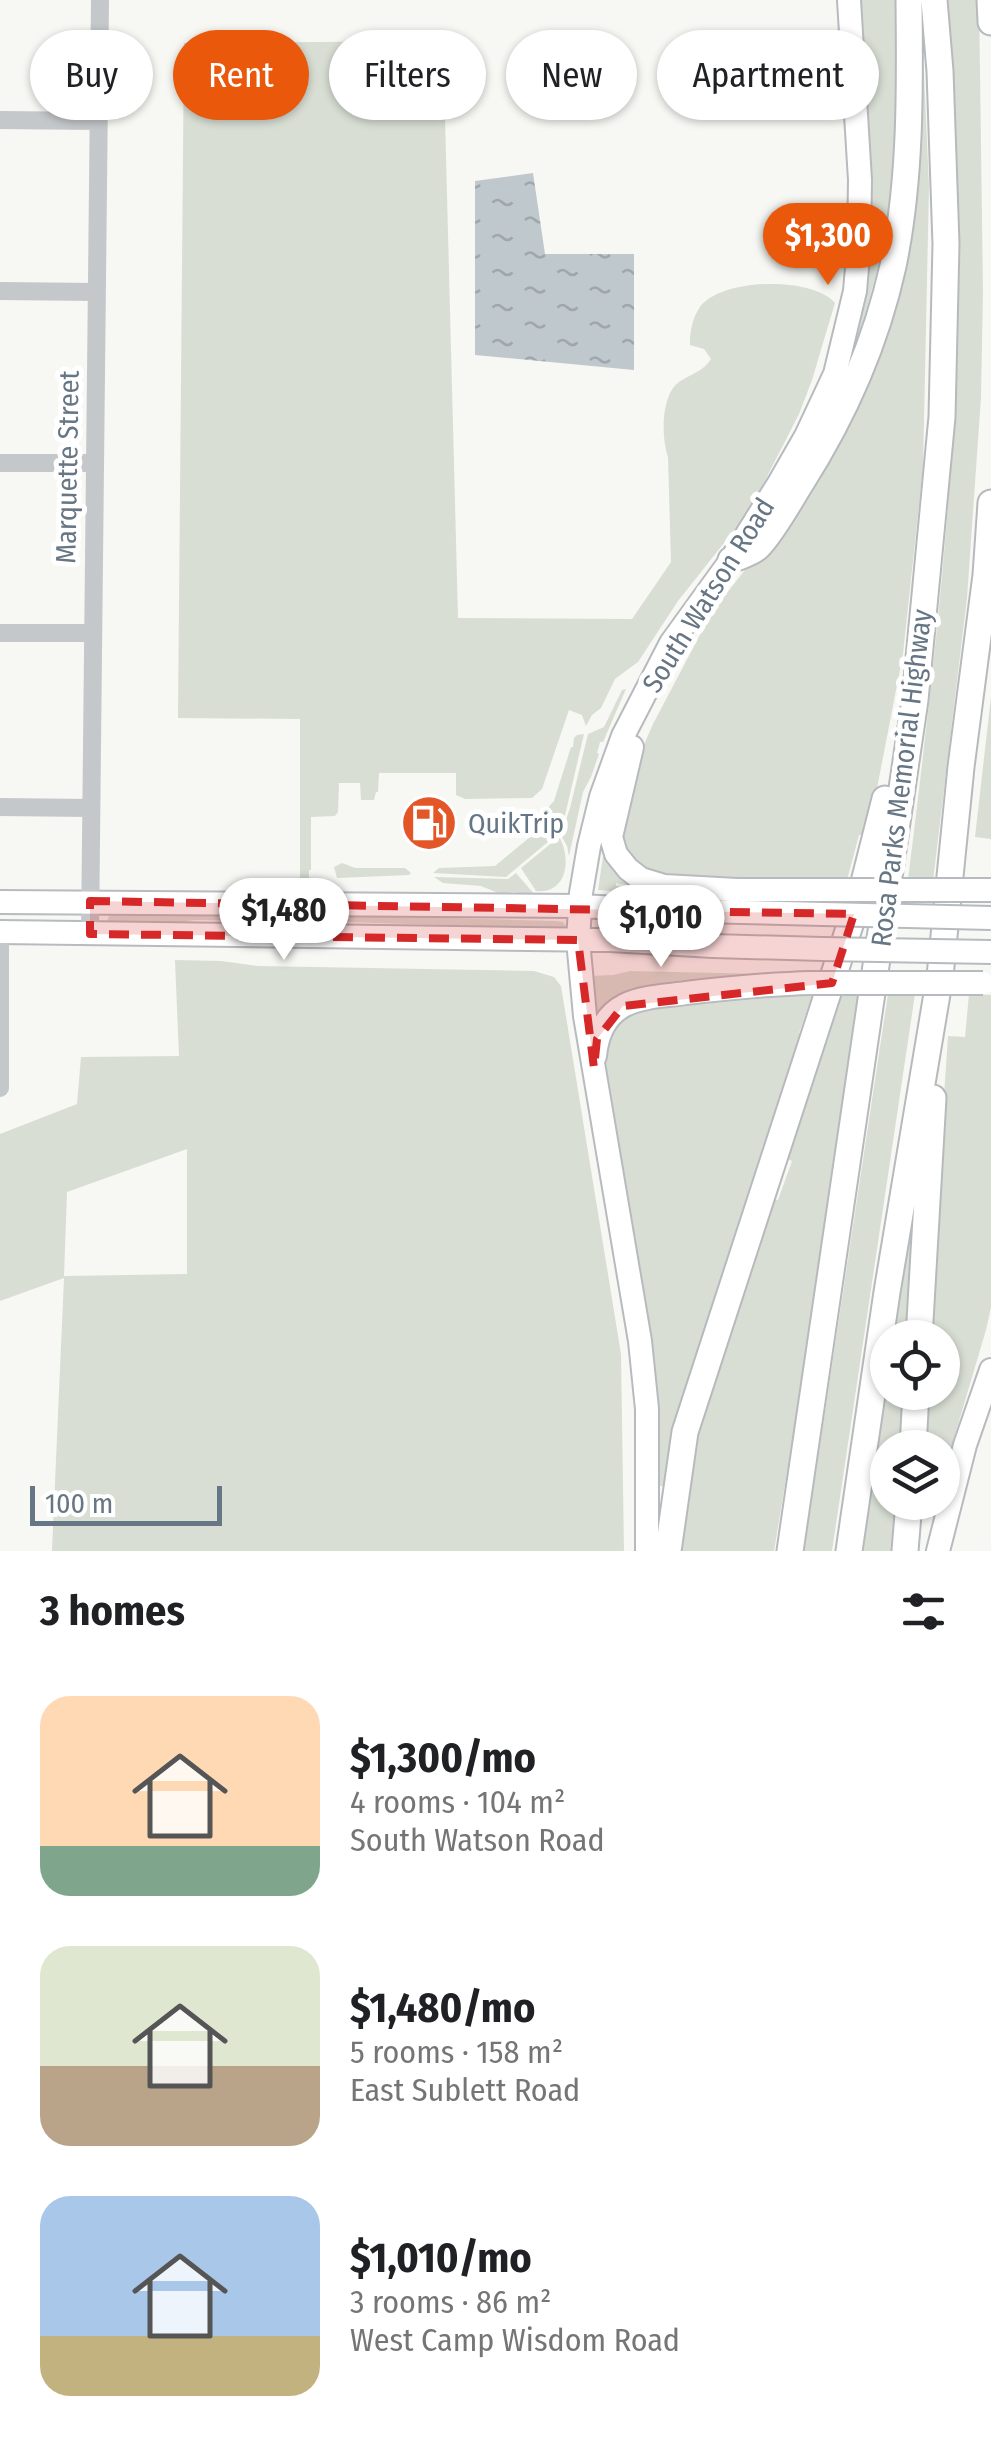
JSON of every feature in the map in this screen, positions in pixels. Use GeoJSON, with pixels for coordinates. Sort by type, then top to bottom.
{"type":"FeatureCollection","features":[{"type":"Feature","properties":{"kind":"highway"},"geometry":{"type":"LineString","coordinates":[[731,560],[757,548],[804,478],[843,410],[871,342],[892,266],[905,178],[909,0]]}},
{"type":"Feature","properties":{"kind":"highway","name":"Rosa Parks Memorial Highway"},"geometry":{"type":"LineString","coordinates":[[790,1551],[916,700],[942,418],[945,302],[940,71],[934,0]]}},
{"type":"Feature","properties":{"kind":"highway"},"geometry":{"type":"LineString","coordinates":[[990,0],[991,22]]}},
{"type":"Feature","properties":{"kind":"highway"},"geometry":{"type":"LineString","coordinates":[[920,1320],[940,976],[991,502]]}},
{"type":"Feature","properties":{"kind":"highway"},"geometry":{"type":"LineString","coordinates":[[668,1551],[685,1432],[864,882],[902,720],[916,700]]}},
{"type":"Feature","properties":{"kind":"highway"},"geometry":{"type":"LineString","coordinates":[[849,1551],[940,976]]}},
{"type":"Feature","properties":{"kind":"highway"},"geometry":{"type":"LineString","coordinates":[[905,1551],[908,1520]]}},
{"type":"Feature","properties":{"kind":"main road","name":"South Watson Road"},"geometry":{"type":"LineString","coordinates":[[647,1551],[647,1410],[640,1341],[585,1016],[578,940],[588,846],[622,736],[671,642],[731,560],[779,484],[835,374],[855,290],[859,244],[860,180],[849,0]]}},
{"type":"Feature","properties":{"kind":"main road"},"geometry":{"type":"LineString","coordinates":[[644,695],[611,837],[616,854],[641,879],[664,886],[736,890],[991,890]]}},
{"type":"Feature","properties":{"kind":"main road"},"geometry":{"type":"LineString","coordinates":[[0,902],[581,906],[991,918]]}},
{"type":"Feature","properties":{"kind":"main road"},"geometry":{"type":"LineString","coordinates":[[314,937],[319,903]]}},
{"type":"Feature","properties":{"kind":"main road"},"geometry":{"type":"LineString","coordinates":[[0,932],[578,940],[991,952]]}},
{"type":"Feature","properties":{"kind":"main road"},"geometry":{"type":"LineString","coordinates":[[594,1068],[597,1038],[608,1018],[623,1006],[644,998],[769,984],[987,984]]}},
{"type":"Feature","properties":{"kind":"main road"},"geometry":{"type":"LineString","coordinates":[[938,1551],[965,1445],[991,1370]]}},
{"type":"Feature","properties":{"kind":"street","name":"Marquette Street"},"geometry":{"type":"LineString","coordinates":[[90,934],[100,0]]}},
{"type":"Feature","properties":{"kind":"street"},"geometry":{"type":"LineString","coordinates":[[0,120],[98,121]]}},
{"type":"Feature","properties":{"kind":"street"},"geometry":{"type":"LineString","coordinates":[[0,291],[97,292]]}},
{"type":"Feature","properties":{"kind":"street"},"geometry":{"type":"LineString","coordinates":[[0,463],[95,463]]}},
{"type":"Feature","properties":{"kind":"street"},"geometry":{"type":"LineString","coordinates":[[0,633],[93,634]]}},
{"type":"Feature","properties":{"kind":"street"},"geometry":{"type":"LineString","coordinates":[[0,807],[92,808]]}},
{"type":"Feature","properties":{"kind":"street"},"geometry":{"type":"LineString","coordinates":[[0,932],[0,1088]]}},
{"type":"Feature","properties":{"kind":"highlighted area"},"geometry":{"type":"Polygon","coordinates":[[[90,901],[854,914],[832,983],[623,1006],[597,1039],[594,1068],[578,940],[90,934],[90,901]]]}},
{"type":"Feature","properties":{"kind":"shaded area"},"geometry":{"type":"Polygon","coordinates":[[[861,0],[896,0],[896,147],[890,203],[880,257],[849,364],[870,168],[867,120],[879,120],[879,30],[863,30],[861,0]]]}},
{"type":"Feature","properties":{"kind":"shaded area"},"geometry":{"type":"Polygon","coordinates":[[[948,0],[979,0],[983,291],[981,397],[967,598],[933,881],[908,880],[940,600],[955,389],[959,239],[948,0]]]}},
{"type":"Feature","properties":{"kind":"shaded area"},"geometry":{"type":"Polygon","coordinates":[[[921,8],[929,186],[923,467],[903,654],[868,835],[859,835],[847,880],[658,876],[629,857],[621,837],[629,779],[712,612],[778,528],[872,360],[921,8]]]}},
{"type":"Feature","properties":{"kind":"shaded area"},"geometry":{"type":"Polygon","coordinates":[[[309,42],[329,42],[329,120],[445,120],[458,618],[632,619],[671,562],[664,417],[673,388],[711,359],[704,349],[690,345],[692,325],[700,307],[727,290],[767,284],[808,288],[835,303],[799,414],[758,494],[638,662],[615,679],[601,708],[586,726],[582,715],[569,710],[542,789],[532,798],[465,799],[456,795],[456,773],[379,773],[374,800],[361,800],[360,783],[339,783],[335,816],[311,817],[311,870],[309,879],[300,882],[300,719],[178,718],[183,120],[309,120],[309,42]]]}},
{"type":"Feature","properties":{"kind":"shaded area"},"geometry":{"type":"Polygon","coordinates":[[[626,689],[600,742],[583,792],[569,856],[561,835],[588,734],[604,727],[626,689]]]}},
{"type":"Feature","properties":{"kind":"shaded area"},"geometry":{"type":"Polygon","coordinates":[[[991,697],[991,839],[975,837],[991,697]]]}},
{"type":"Feature","properties":{"kind":"shaded area"},"geometry":{"type":"Polygon","coordinates":[[[584,734],[562,828],[558,831],[545,811],[554,801],[574,738],[584,734]]]}},
{"type":"Feature","properties":{"kind":"shaded area"},"geometry":{"type":"Polygon","coordinates":[[[547,823],[555,836],[506,877],[433,873],[439,868],[495,866],[547,823]]]}},
{"type":"Feature","properties":{"kind":"shaded area"},"geometry":{"type":"Polygon","coordinates":[[[559,837],[565,855],[564,873],[554,887],[536,891],[521,868],[559,837]]]}},
{"type":"Feature","properties":{"kind":"shaded area"},"geometry":{"type":"Polygon","coordinates":[[[604,850],[640,888],[616,886],[636,893],[598,890],[604,850]]]}},
{"type":"Feature","properties":{"kind":"shaded area"},"geometry":{"type":"Polygon","coordinates":[[[342,863],[355,868],[405,868],[411,873],[337,878],[334,867],[342,863]]]}},
{"type":"Feature","properties":{"kind":"shaded area"},"geometry":{"type":"Polygon","coordinates":[[[516,873],[535,895],[501,894],[481,886],[443,883],[434,877],[508,879],[516,873]]]}},
{"type":"Feature","properties":{"kind":"shaded area"},"geometry":{"type":"Polygon","coordinates":[[[123,912],[295,917],[281,921],[194,920],[160,927],[111,926],[107,922],[109,916],[123,912]]]}},
{"type":"Feature","properties":{"kind":"shaded area"},"geometry":{"type":"Polygon","coordinates":[[[342,915],[555,921],[566,926],[563,929],[345,922],[342,915]]]}},
{"type":"Feature","properties":{"kind":"shaded area"},"geometry":{"type":"Polygon","coordinates":[[[175,960],[258,966],[534,971],[554,977],[561,986],[621,1354],[624,1551],[52,1551],[64,1278],[0,1301],[0,1134],[77,1104],[81,1057],[179,1056],[175,960]],[[187,1149],[67,1192],[64,1276],[187,1274],[187,1149]]]}},
{"type":"Feature","properties":{"kind":"shaded area"},"geometry":{"type":"Polygon","coordinates":[[[630,971],[768,974],[595,1021],[590,976],[630,971]]]}},
{"type":"Feature","properties":{"kind":"shaded area"},"geometry":{"type":"Polygon","coordinates":[[[813,994],[799,1033],[807,1036],[693,1366],[667,1486],[658,1486],[644,1292],[603,1066],[607,1045],[619,1024],[645,1009],[813,994]]]}},
{"type":"Feature","properties":{"kind":"shaded area"},"geometry":{"type":"Polygon","coordinates":[[[839,994],[858,995],[774,1551],[673,1551],[695,1422],[773,1199],[778,1200],[792,1161],[786,1158],[791,1138],[829,1036],[839,994]]]}},
{"type":"Feature","properties":{"kind":"shaded area"},"geometry":{"type":"Polygon","coordinates":[[[888,994],[915,994],[832,1551],[804,1551],[888,994]]]}},
{"type":"Feature","properties":{"kind":"shaded area"},"geometry":{"type":"Polygon","coordinates":[[[969,994],[991,995],[991,1307],[956,1430],[924,1430],[924,1410],[960,1410],[960,1320],[929,1320],[948,1036],[965,1037],[969,994]]]}},
{"type":"Feature","properties":{"kind":"shaded area"},"geometry":{"type":"Polygon","coordinates":[[[918,1157],[908,1320],[895,1320],[918,1157]]]}},
{"type":"Feature","properties":{"kind":"shaded area"},"geometry":{"type":"Polygon","coordinates":[[[882,1410],[904,1410],[904,1430],[880,1430],[882,1410]]]}},
{"type":"Feature","properties":{"kind":"shaded area"},"geometry":{"type":"Polygon","coordinates":[[[870,1501],[870,1520],[899,1520],[898,1551],[861,1551],[870,1501]]]}},
{"type":"Feature","properties":{"kind":"water"},"geometry":{"type":"Polygon","coordinates":[[[533,173],[545,254],[634,254],[634,370],[475,355],[475,181],[533,173]]]}},
{"type":"Feature","properties":{"kind":"place","name":"QuikTrip"},"geometry":{"type":"Point","coordinates":[429,823]}}]}
